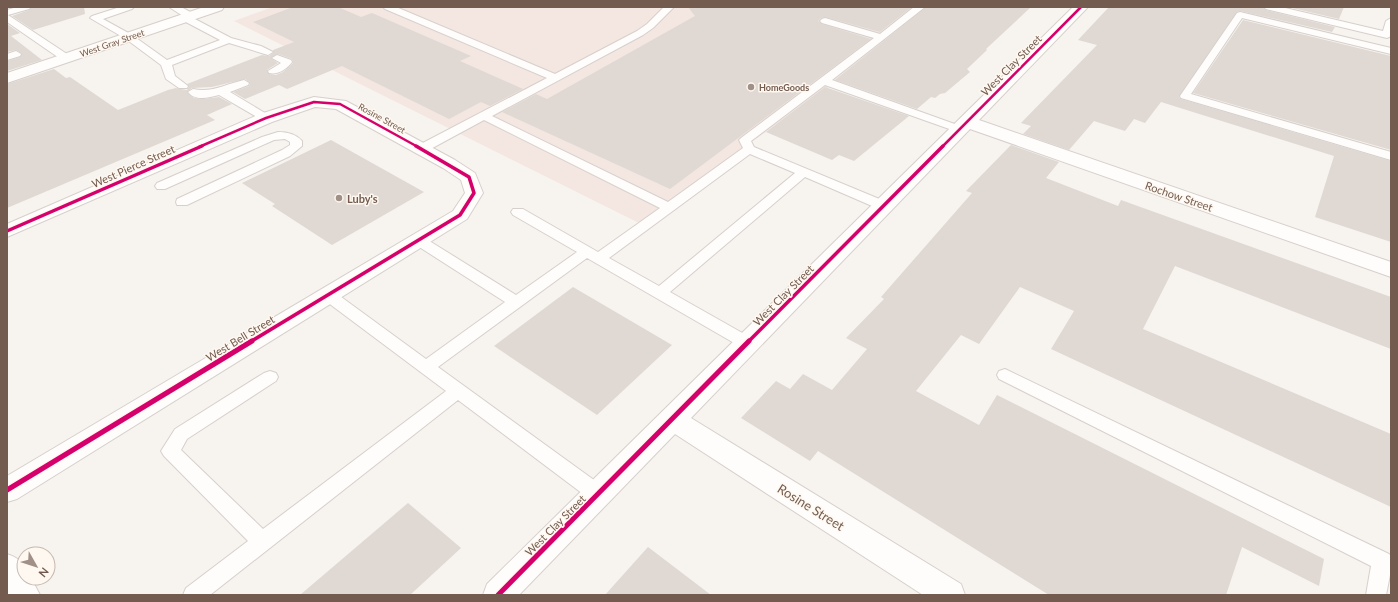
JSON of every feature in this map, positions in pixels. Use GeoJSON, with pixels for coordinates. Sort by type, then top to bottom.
{"type":"FeatureCollection","features":[{"type":"Feature","properties":{"kind":"street","name":"West Gray Street"},"geometry":{"type":"LineString","coordinates":[[7,78],[218,7]]}},
{"type":"Feature","properties":{"kind":"street","name":"West Clay Street"},"geometry":{"type":"LineString","coordinates":[[498,595],[1081,7]]}},
{"type":"Feature","properties":{"kind":"street","name":"Rosine Street"},"geometry":{"type":"LineString","coordinates":[[266,118],[314,102],[340,104],[422,149],[469,177],[474,193]]}},
{"type":"Feature","properties":{"kind":"street","name":"West Pierce Street"},"geometry":{"type":"LineString","coordinates":[[7,231],[266,118]]}},
{"type":"Feature","properties":{"kind":"street","name":"Rochow Street"},"geometry":{"type":"LineString","coordinates":[[963,126],[1391,270]]}},
{"type":"Feature","properties":{"kind":"street","name":"West Bell Street"},"geometry":{"type":"LineString","coordinates":[[7,490],[460,215],[474,193]]}},
{"type":"Feature","properties":{"kind":"street","name":"Rosine Street"},"geometry":{"type":"LineString","coordinates":[[672,419],[950,595]]}},
{"type":"Feature","properties":{"kind":"street"},"geometry":{"type":"LineString","coordinates":[[7,568],[25,595]]}},
{"type":"Feature","properties":{"kind":"lane"},"geometry":{"type":"LineString","coordinates":[[7,13],[26,7]]}},
{"type":"Feature","properties":{"kind":"lane"},"geometry":{"type":"LineString","coordinates":[[129,7],[95,18],[129,37],[166,64],[170,78],[168,86],[179,90],[184,97],[196,93],[221,91],[244,83]]}},
{"type":"Feature","properties":{"kind":"lane"},"geometry":{"type":"LineString","coordinates":[[174,7],[188,17],[228,40],[268,52]]}},
{"type":"Feature","properties":{"kind":"lane"},"geometry":{"type":"LineString","coordinates":[[388,7],[556,78]]}},
{"type":"Feature","properties":{"kind":"lane"},"geometry":{"type":"LineString","coordinates":[[422,149],[640,33],[650,26],[668,7]]}},
{"type":"Feature","properties":{"kind":"lane"},"geometry":{"type":"LineString","coordinates":[[884,206],[749,149],[745,140],[920,7]]}},
{"type":"Feature","properties":{"kind":"lane"},"geometry":{"type":"LineString","coordinates":[[1269,7],[1387,34],[1391,21]]}},
{"type":"Feature","properties":{"kind":"lane"},"geometry":{"type":"LineString","coordinates":[[1391,51],[1240,15],[1185,96],[1391,156]]}},
{"type":"Feature","properties":{"kind":"lane"},"geometry":{"type":"LineString","coordinates":[[7,18],[66,58]]}},
{"type":"Feature","properties":{"kind":"lane"},"geometry":{"type":"LineString","coordinates":[[825,21],[880,37]]}},
{"type":"Feature","properties":{"kind":"lane"},"geometry":{"type":"LineString","coordinates":[[166,64],[228,40]]}},
{"type":"Feature","properties":{"kind":"lane"},"geometry":{"type":"LineString","coordinates":[[273,71],[284,66],[286,62],[277,58]]}},
{"type":"Feature","properties":{"kind":"lane"},"geometry":{"type":"LineString","coordinates":[[824,81],[963,126]]}},
{"type":"Feature","properties":{"kind":"lane"},"geometry":{"type":"LineString","coordinates":[[221,91],[266,118]]}},
{"type":"Feature","properties":{"kind":"lane"},"geometry":{"type":"LineString","coordinates":[[484,116],[669,207]]}},
{"type":"Feature","properties":{"kind":"lane"},"geometry":{"type":"LineString","coordinates":[[161,186],[280,134],[290,136],[296,141],[296,146],[286,153],[182,202]]}},
{"type":"Feature","properties":{"kind":"lane"},"geometry":{"type":"LineString","coordinates":[[426,367],[516,302],[669,207],[749,149]]}},
{"type":"Feature","properties":{"kind":"lane"},"geometry":{"type":"LineString","coordinates":[[660,293],[804,172]]}},
{"type":"Feature","properties":{"kind":"lane"},"geometry":{"type":"LineString","coordinates":[[518,212],[747,343]]}},
{"type":"Feature","properties":{"kind":"lane"},"geometry":{"type":"LineString","coordinates":[[418,240],[516,302]]}},
{"type":"Feature","properties":{"kind":"lane"},"geometry":{"type":"LineString","coordinates":[[328,295],[598,494]]}},
{"type":"Feature","properties":{"kind":"lane"},"geometry":{"type":"LineString","coordinates":[[1005,375],[1386,564],[1376,595]]}},
{"type":"Feature","properties":{"kind":"lane"},"geometry":{"type":"LineString","coordinates":[[262,542],[170,451],[181,434],[270,377]]}},
{"type":"Feature","properties":{"kind":"lane"},"geometry":{"type":"LineString","coordinates":[[193,595],[458,391]]}},
{"type":"Feature","properties":{"kind":"shaded area"},"geometry":{"type":"Polygon","coordinates":[[[273,7],[940,7],[639,223],[234,21],[273,7]]]}},
{"type":"Feature","properties":{"kind":"building"},"geometry":{"type":"Polygon","coordinates":[[[32,7],[84,7],[85,14],[33,30],[12,16],[29,10],[32,7]]]}},
{"type":"Feature","properties":{"kind":"building"},"geometry":{"type":"Polygon","coordinates":[[[293,7],[338,7],[361,17],[372,13],[471,56],[460,61],[523,89],[490,106],[481,102],[449,119],[342,66],[287,89],[279,85],[245,99],[233,92],[249,86],[250,83],[245,79],[212,87],[192,88],[187,92],[194,98],[203,99],[219,97],[232,104],[207,115],[215,120],[7,208],[7,84],[54,69],[66,78],[70,77],[118,110],[168,90],[176,88],[187,90],[189,86],[187,84],[262,55],[269,56],[274,52],[273,50],[294,42],[253,22],[293,7]],[[278,54],[271,58],[278,63],[267,70],[269,74],[276,75],[283,72],[293,63],[292,59],[278,54]]]}},
{"type":"Feature","properties":{"kind":"building"},"geometry":{"type":"Polygon","coordinates":[[[688,7],[912,7],[880,32],[825,17],[821,18],[818,21],[822,24],[871,39],[670,189],[502,112],[536,94],[547,99],[695,16],[688,7]]]}},
{"type":"Feature","properties":{"kind":"building"},"geometry":{"type":"Polygon","coordinates":[[[926,7],[1031,7],[967,69],[970,72],[945,93],[940,94],[935,98],[931,97],[917,109],[835,80],[926,7]]]}},
{"type":"Feature","properties":{"kind":"building"},"geometry":{"type":"Polygon","coordinates":[[[1109,7],[1262,7],[1266,10],[1335,27],[1332,32],[1240,11],[1237,12],[1179,97],[1181,99],[1391,161],[1391,242],[1315,217],[1334,156],[1161,102],[1145,123],[1134,119],[1125,131],[1094,121],[1069,150],[1023,134],[1031,126],[1021,123],[1097,45],[1078,40],[1109,7]]]}},
{"type":"Feature","properties":{"kind":"building"},"geometry":{"type":"Polygon","coordinates":[[[1288,7],[1344,7],[1339,19],[1288,7]]]}},
{"type":"Feature","properties":{"kind":"building"},"geometry":{"type":"Polygon","coordinates":[[[1243,20],[1391,56],[1391,150],[1193,93],[1243,20]]]}},
{"type":"Feature","properties":{"kind":"building"},"geometry":{"type":"Polygon","coordinates":[[[7,24],[20,33],[11,36],[42,60],[7,71],[7,61],[20,57],[22,54],[16,50],[7,52],[7,24]]]}},
{"type":"Feature","properties":{"kind":"building"},"geometry":{"type":"Polygon","coordinates":[[[825,87],[909,116],[854,161],[839,155],[832,160],[766,132],[825,87]]]}},
{"type":"Feature","properties":{"kind":"building","name":"Luby's"},"geometry":{"type":"Polygon","coordinates":[[[331,140],[424,192],[332,245],[272,206],[275,204],[242,183],[331,140]]]}},
{"type":"Feature","properties":{"kind":"building"},"geometry":{"type":"Polygon","coordinates":[[[1011,145],[1059,162],[1046,178],[1118,206],[1121,200],[1391,297],[1391,349],[1175,266],[1143,329],[1391,434],[1391,507],[1051,349],[1074,311],[1020,287],[979,344],[961,335],[916,391],[979,425],[997,395],[1324,559],[1319,586],[1242,547],[1226,595],[1049,595],[818,451],[810,461],[741,418],[776,381],[790,389],[803,374],[832,390],[867,349],[846,338],[884,299],[881,297],[972,193],[966,191],[1011,145]]]}},
{"type":"Feature","properties":{"kind":"building"},"geometry":{"type":"Polygon","coordinates":[[[573,287],[672,345],[597,415],[494,346],[573,287]]]}},
{"type":"Feature","properties":{"kind":"building"},"geometry":{"type":"Polygon","coordinates":[[[408,503],[461,548],[410,595],[300,595],[408,503]]]}},
{"type":"Feature","properties":{"kind":"building"},"geometry":{"type":"Polygon","coordinates":[[[648,547],[711,595],[605,595],[648,547]]]}},
{"type":"Feature","properties":{"kind":"cycle path"},"geometry":{"type":"LineString","coordinates":[[498,595],[1081,7]]}},
{"type":"Feature","properties":{"kind":"cycle path"},"geometry":{"type":"LineString","coordinates":[[7,231],[266,118],[314,102],[340,104],[449,164],[469,177],[474,193],[460,215],[7,490]]}},
{"type":"Feature","properties":{"kind":"place","name":"HomeGoods"},"geometry":{"type":"Point","coordinates":[751,87]}},
{"type":"Feature","properties":{"kind":"place","name":"Luby's"},"geometry":{"type":"Point","coordinates":[339,198]}}]}
